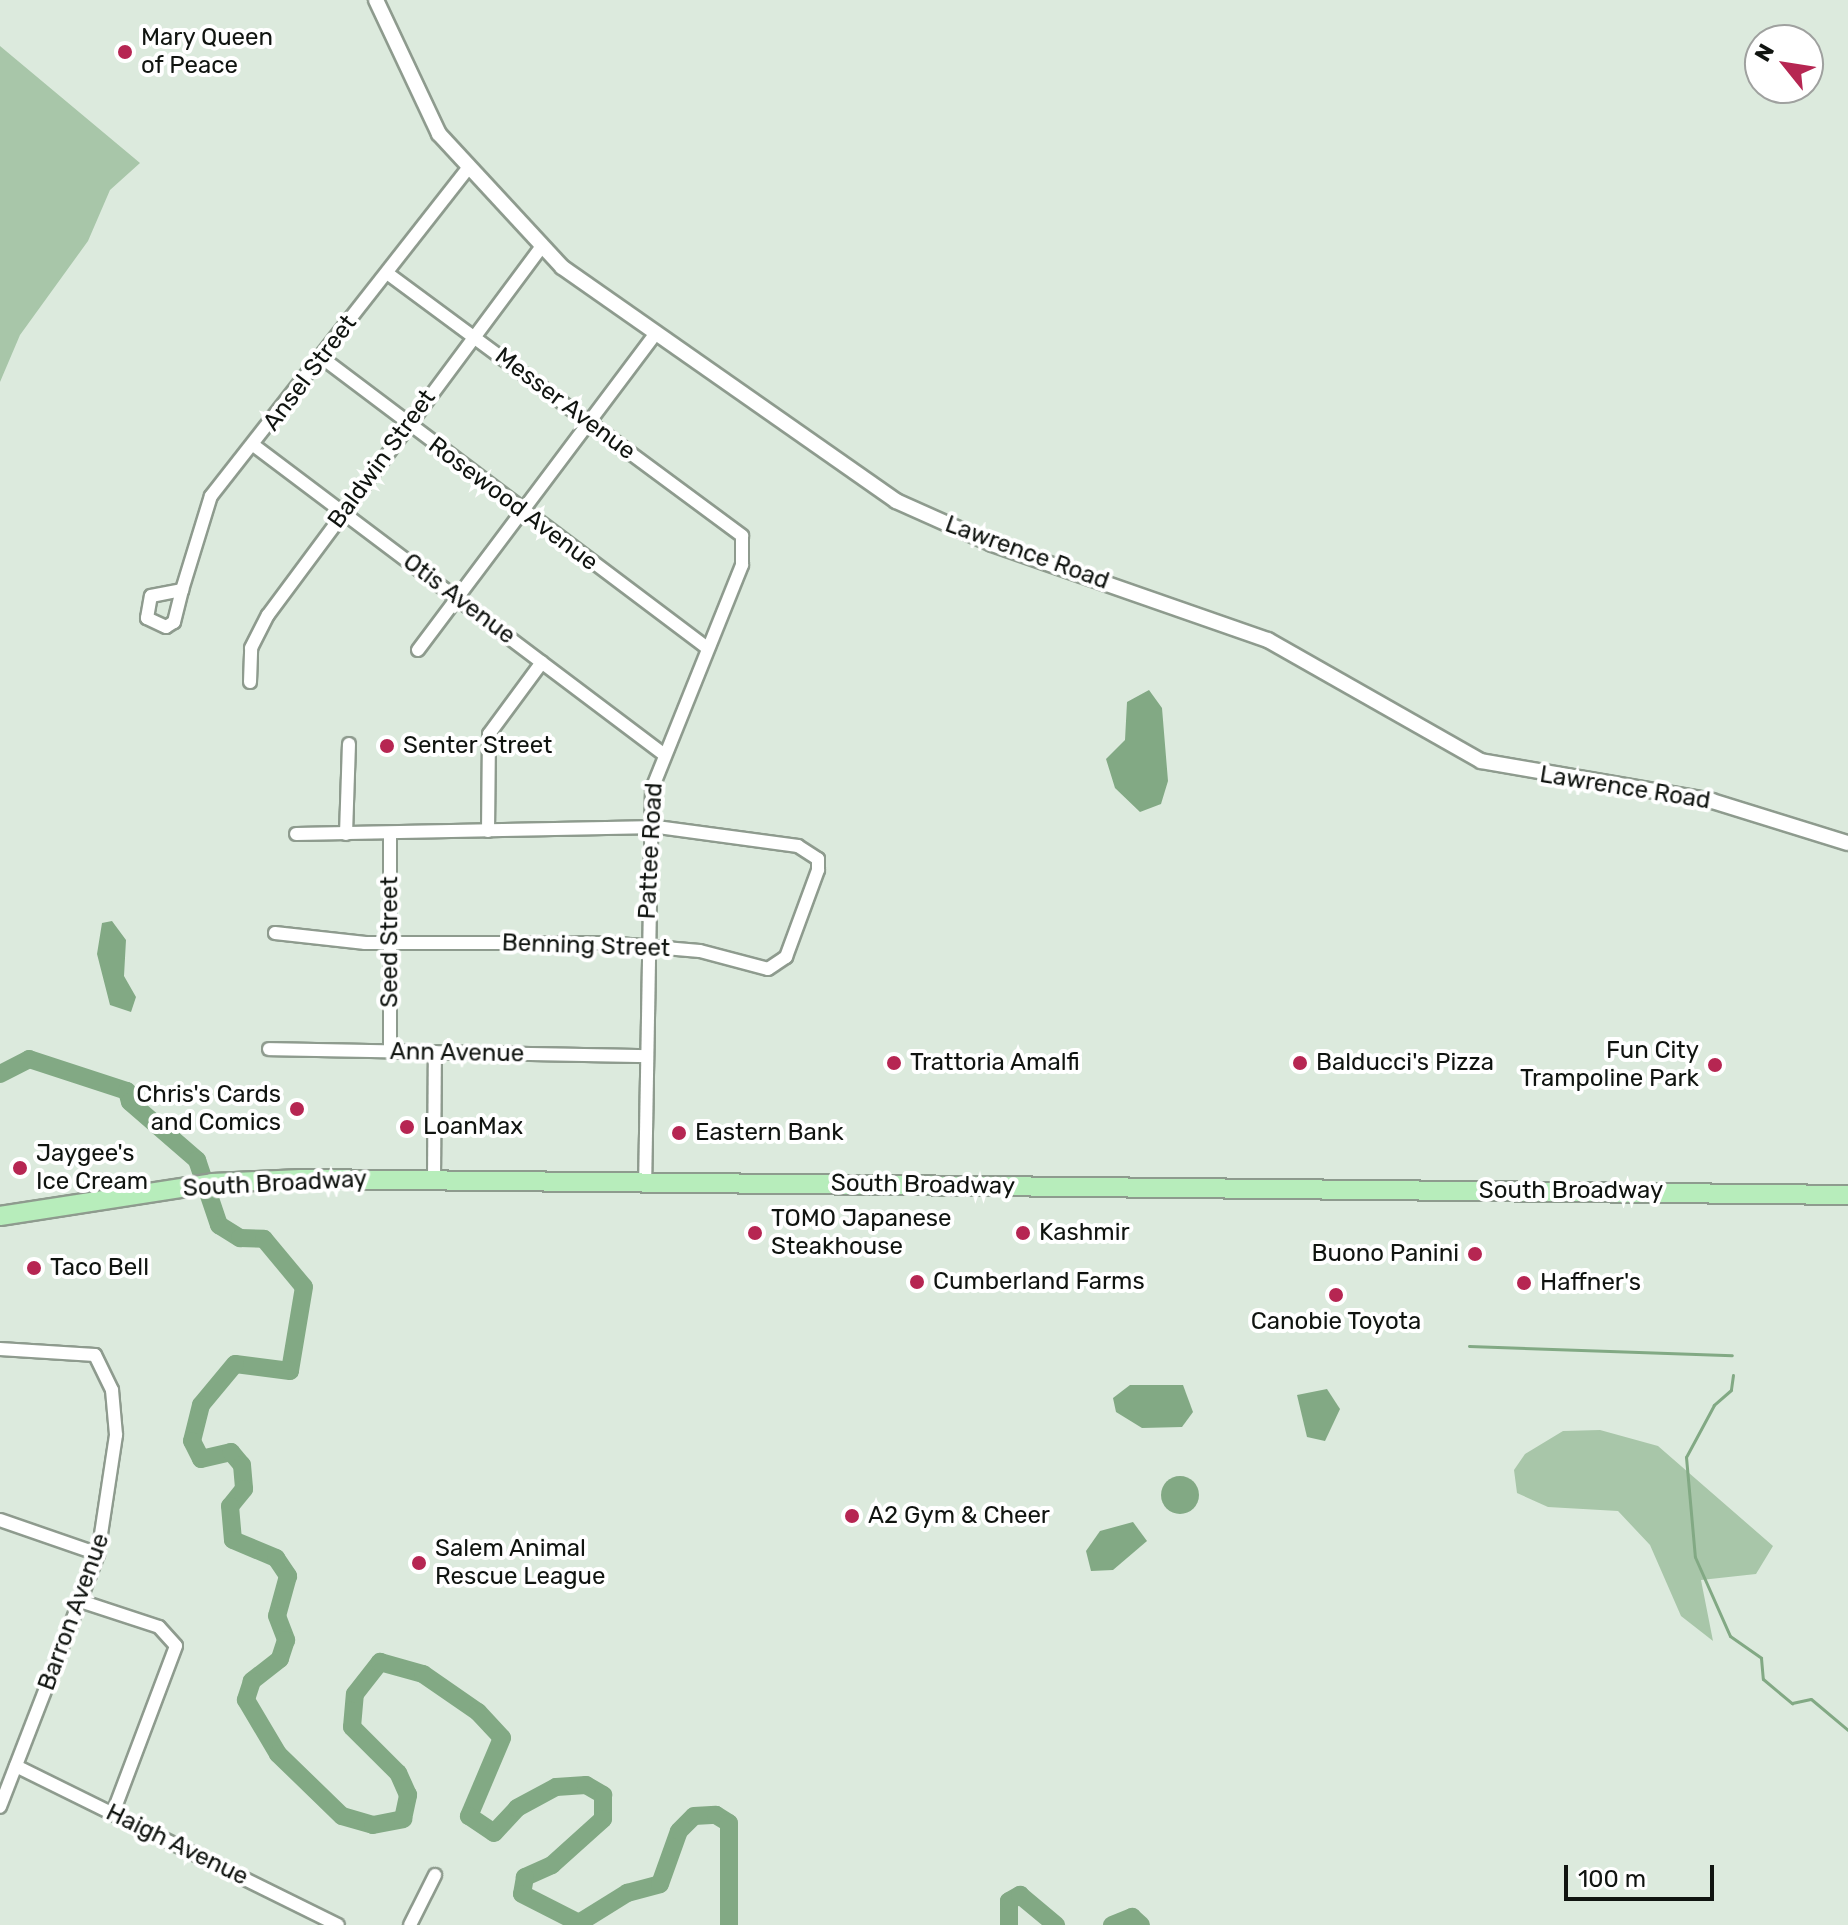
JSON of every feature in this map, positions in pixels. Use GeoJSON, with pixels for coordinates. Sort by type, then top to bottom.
{"type":"FeatureCollection","features":[{"type":"Feature","properties":{"kind":"main road","name":"South Broadway"},"geometry":{"type":"LineString","coordinates":[[0,1216],[212,1183],[434,1180],[1848,1195]]}},
{"type":"Feature","properties":{"kind":"street","name":"Lawrence Road"},"geometry":{"type":"LineString","coordinates":[[376,0],[414,92],[467,169],[541,247],[655,334],[896,501],[992,544],[1268,640],[1481,761],[1712,801],[1848,843]]}},
{"type":"Feature","properties":{"kind":"street","name":"Ansel Street"},"geometry":{"type":"LineString","coordinates":[[182,590],[208,501],[256,447],[321,357],[467,169]]}},
{"type":"Feature","properties":{"kind":"street","name":"Baldwin Street"},"geometry":{"type":"LineString","coordinates":[[250,682],[258,631],[343,511],[541,247]]}},
{"type":"Feature","properties":{"kind":"street","name":"Messer Avenue"},"geometry":{"type":"LineString","coordinates":[[387,273],[742,536]]}},
{"type":"Feature","properties":{"kind":"street"},"geometry":{"type":"LineString","coordinates":[[418,650],[655,334]]}},
{"type":"Feature","properties":{"kind":"street","name":"Rosewood Avenue"},"geometry":{"type":"LineString","coordinates":[[321,357],[407,425],[706,647]]}},
{"type":"Feature","properties":{"kind":"street","name":"Otis Avenue"},"geometry":{"type":"LineString","coordinates":[[256,447],[662,753]]}},
{"type":"Feature","properties":{"kind":"street","name":"Pattee Road"},"geometry":{"type":"LineString","coordinates":[[645,1184],[650,827],[662,753],[742,565],[742,536]]}},
{"type":"Feature","properties":{"kind":"street"},"geometry":{"type":"LineString","coordinates":[[488,831],[489,734],[542,662]]}},
{"type":"Feature","properties":{"kind":"street"},"geometry":{"type":"LineString","coordinates":[[346,834],[349,744]]}},
{"type":"Feature","properties":{"kind":"street"},"geometry":{"type":"LineString","coordinates":[[296,834],[650,827]]}},
{"type":"Feature","properties":{"kind":"street","name":"Benning Street"},"geometry":{"type":"LineString","coordinates":[[275,933],[389,942],[646,946],[778,966],[818,859],[798,846],[650,827]]}},
{"type":"Feature","properties":{"kind":"street","name":"Seed Street"},"geometry":{"type":"LineString","coordinates":[[390,833],[390,1051]]}},
{"type":"Feature","properties":{"kind":"street","name":"Ann Avenue"},"geometry":{"type":"LineString","coordinates":[[269,1049],[645,1056]]}},
{"type":"Feature","properties":{"kind":"street"},"geometry":{"type":"LineString","coordinates":[[434,1180],[435,1052]]}},
{"type":"Feature","properties":{"kind":"street","name":"Barron Avenue"},"geometry":{"type":"LineString","coordinates":[[0,1349],[84,1350],[103,1364],[116,1411],[116,1459],[98,1554],[0,1807]]}},
{"type":"Feature","properties":{"kind":"street"},"geometry":{"type":"LineString","coordinates":[[0,1520],[98,1554]]}},
{"type":"Feature","properties":{"kind":"street"},"geometry":{"type":"LineString","coordinates":[[80,1601],[174,1639],[174,1660],[113,1813]]}},
{"type":"Feature","properties":{"kind":"street","name":"Haigh Avenue"},"geometry":{"type":"LineString","coordinates":[[16,1766],[338,1925]]}},
{"type":"Feature","properties":{"kind":"street"},"geometry":{"type":"LineString","coordinates":[[410,1925],[435,1875]]}},
{"type":"Feature","properties":{"kind":"shaded area"},"geometry":{"type":"Polygon","coordinates":[[[0,46],[140,163],[110,190],[88,241],[20,335],[0,382],[0,46]]]}},
{"type":"Feature","properties":{"kind":"shaded area"},"geometry":{"type":"Polygon","coordinates":[[[1149,690],[1162,708],[1168,781],[1161,804],[1140,812],[1115,788],[1106,759],[1125,740],[1127,702],[1149,690]]]}},
{"type":"Feature","properties":{"kind":"shaded area"},"geometry":{"type":"Polygon","coordinates":[[[112,921],[126,940],[124,976],[136,997],[131,1012],[110,1005],[97,954],[102,923],[112,921]]]}},
{"type":"Feature","properties":{"kind":"shaded area"},"geometry":{"type":"Polygon","coordinates":[[[1130,1385],[1183,1385],[1193,1412],[1182,1427],[1142,1428],[1116,1412],[1113,1398],[1130,1385]]]}},
{"type":"Feature","properties":{"kind":"shaded area"},"geometry":{"type":"Polygon","coordinates":[[[1327,1389],[1340,1409],[1325,1441],[1307,1437],[1297,1395],[1327,1389]]]}},
{"type":"Feature","properties":{"kind":"shaded area"},"geometry":{"type":"Polygon","coordinates":[[[1600,1430],[1658,1446],[1773,1546],[1756,1574],[1701,1580],[1713,1641],[1681,1616],[1650,1545],[1618,1511],[1548,1507],[1517,1493],[1514,1470],[1525,1454],[1563,1431],[1600,1430]]]}},
{"type":"Feature","properties":{"kind":"shaded area"},"geometry":{"type":"Polygon","coordinates":[[[1180,1476],[1193,1482],[1199,1495],[1193,1508],[1180,1514],[1167,1508],[1161,1495],[1167,1482],[1180,1476]]]}},
{"type":"Feature","properties":{"kind":"shaded area"},"geometry":{"type":"Polygon","coordinates":[[[1133,1522],[1147,1541],[1113,1570],[1091,1571],[1086,1551],[1100,1531],[1133,1522]]]}},
{"type":"Feature","properties":{"kind":"waterway"},"geometry":{"type":"LineString","coordinates":[[0,1074],[29,1059],[127,1091],[130,1102],[197,1160],[219,1225],[240,1238],[264,1239],[304,1287],[290,1371],[235,1364],[201,1405],[192,1441],[201,1459],[231,1452],[242,1465],[244,1489],[230,1506],[233,1540],[276,1558],[288,1576],[277,1616],[286,1640],[280,1659],[252,1681],[246,1700],[278,1754],[342,1816],[373,1825],[403,1819],[408,1795],[398,1773],[352,1727],[355,1694],[380,1662],[423,1674],[478,1712],[502,1738],[469,1816],[494,1833],[517,1808],[556,1787],[586,1785],[603,1795],[603,1819],[552,1865],[525,1877],[522,1894],[579,1923],[627,1893],[660,1884],[679,1831],[694,1816],[716,1815],[729,1823],[729,1925]]}},
{"type":"Feature","properties":{"kind":"waterway"},"geometry":{"type":"LineString","coordinates":[[1469,1346],[1732,1355]]}},
{"type":"Feature","properties":{"kind":"waterway"},"geometry":{"type":"LineString","coordinates":[[1733,1375],[1731,1390],[1714,1405],[1686,1457],[1695,1557],[1730,1636],[1761,1658],[1763,1679],[1792,1703],[1811,1699],[1848,1730]]}},
{"type":"Feature","properties":{"kind":"waterway"},"geometry":{"type":"LineString","coordinates":[[1009,1925],[1009,1901],[1020,1895],[1056,1925]]}},
{"type":"Feature","properties":{"kind":"waterway"},"geometry":{"type":"LineString","coordinates":[[1112,1925],[1132,1917],[1141,1925]]}},
{"type":"Feature","properties":{"kind":"place","name":"Mary Queen of Peace"},"geometry":{"type":"Point","coordinates":[125,52]}},
{"type":"Feature","properties":{"kind":"place","name":"Senter Street"},"geometry":{"type":"Point","coordinates":[387,746]}},
{"type":"Feature","properties":{"kind":"place","name":"Trattoria Amalfi"},"geometry":{"type":"Point","coordinates":[894,1063]}},
{"type":"Feature","properties":{"kind":"place","name":"Balducci's Pizza"},"geometry":{"type":"Point","coordinates":[1300,1063]}},
{"type":"Feature","properties":{"kind":"place","name":"Fun City Trampoline Park"},"geometry":{"type":"Point","coordinates":[1715,1065]}},
{"type":"Feature","properties":{"kind":"place","name":"Chris's Cards and Comics"},"geometry":{"type":"Point","coordinates":[297,1109]}},
{"type":"Feature","properties":{"kind":"place","name":"LoanMax"},"geometry":{"type":"Point","coordinates":[407,1127]}},
{"type":"Feature","properties":{"kind":"place","name":"Eastern Bank"},"geometry":{"type":"Point","coordinates":[679,1133]}},
{"type":"Feature","properties":{"kind":"place","name":"Jaygee's Ice Cream"},"geometry":{"type":"Point","coordinates":[20,1168]}},
{"type":"Feature","properties":{"kind":"place","name":"TOMO Japanese Steakhouse"},"geometry":{"type":"Point","coordinates":[755,1233]}},
{"type":"Feature","properties":{"kind":"place","name":"Kashmir"},"geometry":{"type":"Point","coordinates":[1023,1233]}},
{"type":"Feature","properties":{"kind":"place","name":"Buono Panini"},"geometry":{"type":"Point","coordinates":[1475,1254]}},
{"type":"Feature","properties":{"kind":"place","name":"Taco Bell"},"geometry":{"type":"Point","coordinates":[34,1268]}},
{"type":"Feature","properties":{"kind":"place","name":"Cumberland Farms"},"geometry":{"type":"Point","coordinates":[917,1282]}},
{"type":"Feature","properties":{"kind":"place","name":"Haffner's"},"geometry":{"type":"Point","coordinates":[1524,1283]}},
{"type":"Feature","properties":{"kind":"place","name":"Canobie Toyota"},"geometry":{"type":"Point","coordinates":[1336,1295]}},
{"type":"Feature","properties":{"kind":"place","name":"A2 Gym & Cheer"},"geometry":{"type":"Point","coordinates":[852,1516]}},
{"type":"Feature","properties":{"kind":"place","name":"Salem Animal Rescue League"},"geometry":{"type":"Point","coordinates":[419,1563]}}]}
